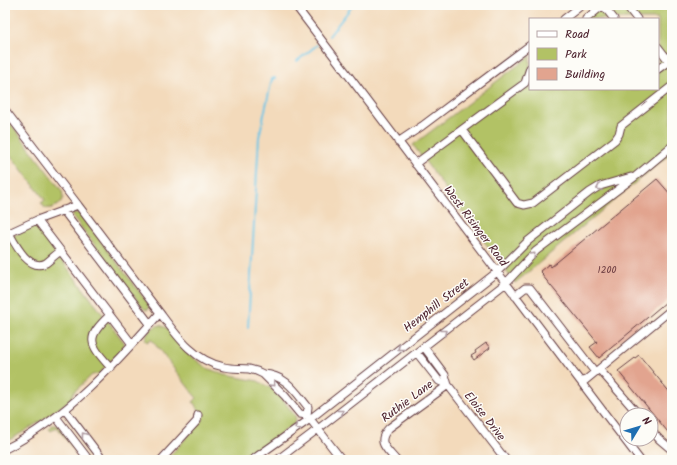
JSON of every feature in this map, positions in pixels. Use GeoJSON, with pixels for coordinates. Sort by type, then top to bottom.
{"type":"FeatureCollection","features":[{"type":"Feature","properties":{"kind":"street","name":"West Risinger Road"},"geometry":{"type":"LineString","coordinates":[[295,5],[640,460]]}},
{"type":"Feature","properties":{"kind":"street"},"geometry":{"type":"LineString","coordinates":[[565,18],[582,5]]}},
{"type":"Feature","properties":{"kind":"street"},"geometry":{"type":"LineString","coordinates":[[587,18],[603,5],[613,18]]}},
{"type":"Feature","properties":{"kind":"street"},"geometry":{"type":"LineString","coordinates":[[626,5],[636,18]]}},
{"type":"Feature","properties":{"kind":"street"},"geometry":{"type":"LineString","coordinates":[[398,142],[434,118],[529,46]]}},
{"type":"Feature","properties":{"kind":"street"},"geometry":{"type":"LineString","coordinates":[[659,47],[670,63],[659,68]]}},
{"type":"Feature","properties":{"kind":"street"},"geometry":{"type":"LineString","coordinates":[[415,164],[526,83],[529,72]]}},
{"type":"Feature","properties":{"kind":"street"},"geometry":{"type":"LineString","coordinates":[[462,130],[517,203],[524,205],[533,203],[615,140],[619,134],[621,126],[672,86]]}},
{"type":"Feature","properties":{"kind":"street"},"geometry":{"type":"LineString","coordinates":[[5,110],[183,343],[194,354],[208,362],[224,367],[250,369],[263,374],[273,374],[284,380],[308,407],[308,417]]}},
{"type":"Feature","properties":{"kind":"street","name":"Hemphill Street"},"geometry":{"type":"LineString","coordinates":[[276,460],[506,283],[536,252],[636,176],[672,146]]}},
{"type":"Feature","properties":{"kind":"street","name":"Hemphill Street"},"geometry":{"type":"LineString","coordinates":[[252,460],[497,272],[528,241],[590,192],[600,186],[636,176]]}},
{"type":"Feature","properties":{"kind":"street"},"geometry":{"type":"LineString","coordinates":[[61,250],[44,263],[38,264],[29,261],[24,257],[7,235],[37,220],[78,205]]}},
{"type":"Feature","properties":{"kind":"street"},"geometry":{"type":"LineString","coordinates":[[63,210],[150,324]]}},
{"type":"Feature","properties":{"kind":"street"},"geometry":{"type":"LineString","coordinates":[[37,220],[132,344]]}},
{"type":"Feature","properties":{"kind":"street"},"geometry":{"type":"LineString","coordinates":[[515,296],[525,288],[530,288],[597,371],[631,407]]}},
{"type":"Feature","properties":{"kind":"street"},"geometry":{"type":"LineString","coordinates":[[582,383],[672,309]]}},
{"type":"Feature","properties":{"kind":"street"},"geometry":{"type":"LineString","coordinates":[[5,449],[16,444],[65,410],[111,368],[160,313]]}},
{"type":"Feature","properties":{"kind":"street"},"geometry":{"type":"LineString","coordinates":[[110,316],[99,325],[92,341],[96,351],[111,368]]}},
{"type":"Feature","properties":{"kind":"street","name":"Eloise Drive"},"geometry":{"type":"LineString","coordinates":[[424,347],[445,375],[448,385],[506,460]]}},
{"type":"Feature","properties":{"kind":"street","name":"Eloise Drive"},"geometry":{"type":"LineString","coordinates":[[417,353],[439,381],[448,385]]}},
{"type":"Feature","properties":{"kind":"street"},"geometry":{"type":"LineString","coordinates":[[263,374],[285,396],[300,414],[308,417],[342,460]]}},
{"type":"Feature","properties":{"kind":"street","name":"Ruthie Lane"},"geometry":{"type":"LineString","coordinates":[[396,460],[384,445],[382,437],[389,428],[448,385]]}},
{"type":"Feature","properties":{"kind":"street"},"geometry":{"type":"LineString","coordinates":[[65,410],[103,460]]}},
{"type":"Feature","properties":{"kind":"street"},"geometry":{"type":"LineString","coordinates":[[161,460],[197,421],[198,414]]}},
{"type":"Feature","properties":{"kind":"street"},"geometry":{"type":"LineString","coordinates":[[56,417],[89,460]]}},
{"type":"Feature","properties":{"kind":"street"},"geometry":{"type":"LineString","coordinates":[[659,439],[672,450]]}},
{"type":"Feature","properties":{"kind":"green space"},"geometry":{"type":"Polygon","coordinates":[[[597,5],[672,5],[672,152],[515,283],[413,145],[529,57],[529,90],[659,90],[659,18],[580,18],[597,5]]]}},
{"type":"Feature","properties":{"kind":"green space"},"geometry":{"type":"Polygon","coordinates":[[[5,116],[62,191],[63,198],[56,206],[45,208],[41,203],[45,200],[5,148],[5,116]]]}},
{"type":"Feature","properties":{"kind":"green space"},"geometry":{"type":"Polygon","coordinates":[[[74,213],[80,214],[147,302],[149,305],[148,310],[144,309],[74,218],[72,215],[74,213]]]}},
{"type":"Feature","properties":{"kind":"green space"},"geometry":{"type":"Polygon","coordinates":[[[33,226],[38,229],[123,341],[124,345],[99,374],[92,375],[74,392],[71,399],[46,418],[5,443],[5,240],[33,226]]]}},
{"type":"Feature","properties":{"kind":"green space"},"geometry":{"type":"Polygon","coordinates":[[[160,325],[167,328],[189,355],[207,368],[225,375],[258,381],[272,389],[280,396],[295,416],[296,419],[294,424],[243,460],[166,460],[199,424],[203,419],[203,416],[193,402],[197,398],[151,339],[147,342],[145,340],[150,330],[160,325]]]}},
{"type":"Feature","properties":{"kind":"green space"},"geometry":{"type":"Polygon","coordinates":[[[51,425],[58,426],[85,460],[82,460],[57,427],[51,431],[49,429],[51,425]]]}},
{"type":"Feature","properties":{"kind":"building"},"geometry":{"type":"Polygon","coordinates":[[[657,179],[672,196],[672,297],[599,358],[590,347],[597,342],[540,271],[549,264],[551,267],[657,179]]]}},
{"type":"Feature","properties":{"kind":"building"},"geometry":{"type":"Polygon","coordinates":[[[486,343],[490,348],[474,360],[471,356],[486,343]]]}},
{"type":"Feature","properties":{"kind":"building"},"geometry":{"type":"Polygon","coordinates":[[[639,355],[672,395],[672,437],[659,421],[659,407],[647,407],[618,371],[639,355]]]}},
{"type":"Feature","properties":{"kind":"waterway"},"geometry":{"type":"LineString","coordinates":[[329,36],[353,5]]}},
{"type":"Feature","properties":{"kind":"waterway"},"geometry":{"type":"LineString","coordinates":[[297,61],[317,45]]}},
{"type":"Feature","properties":{"kind":"waterway"},"geometry":{"type":"LineString","coordinates":[[248,327],[259,137],[272,79],[275,78]]}}]}
